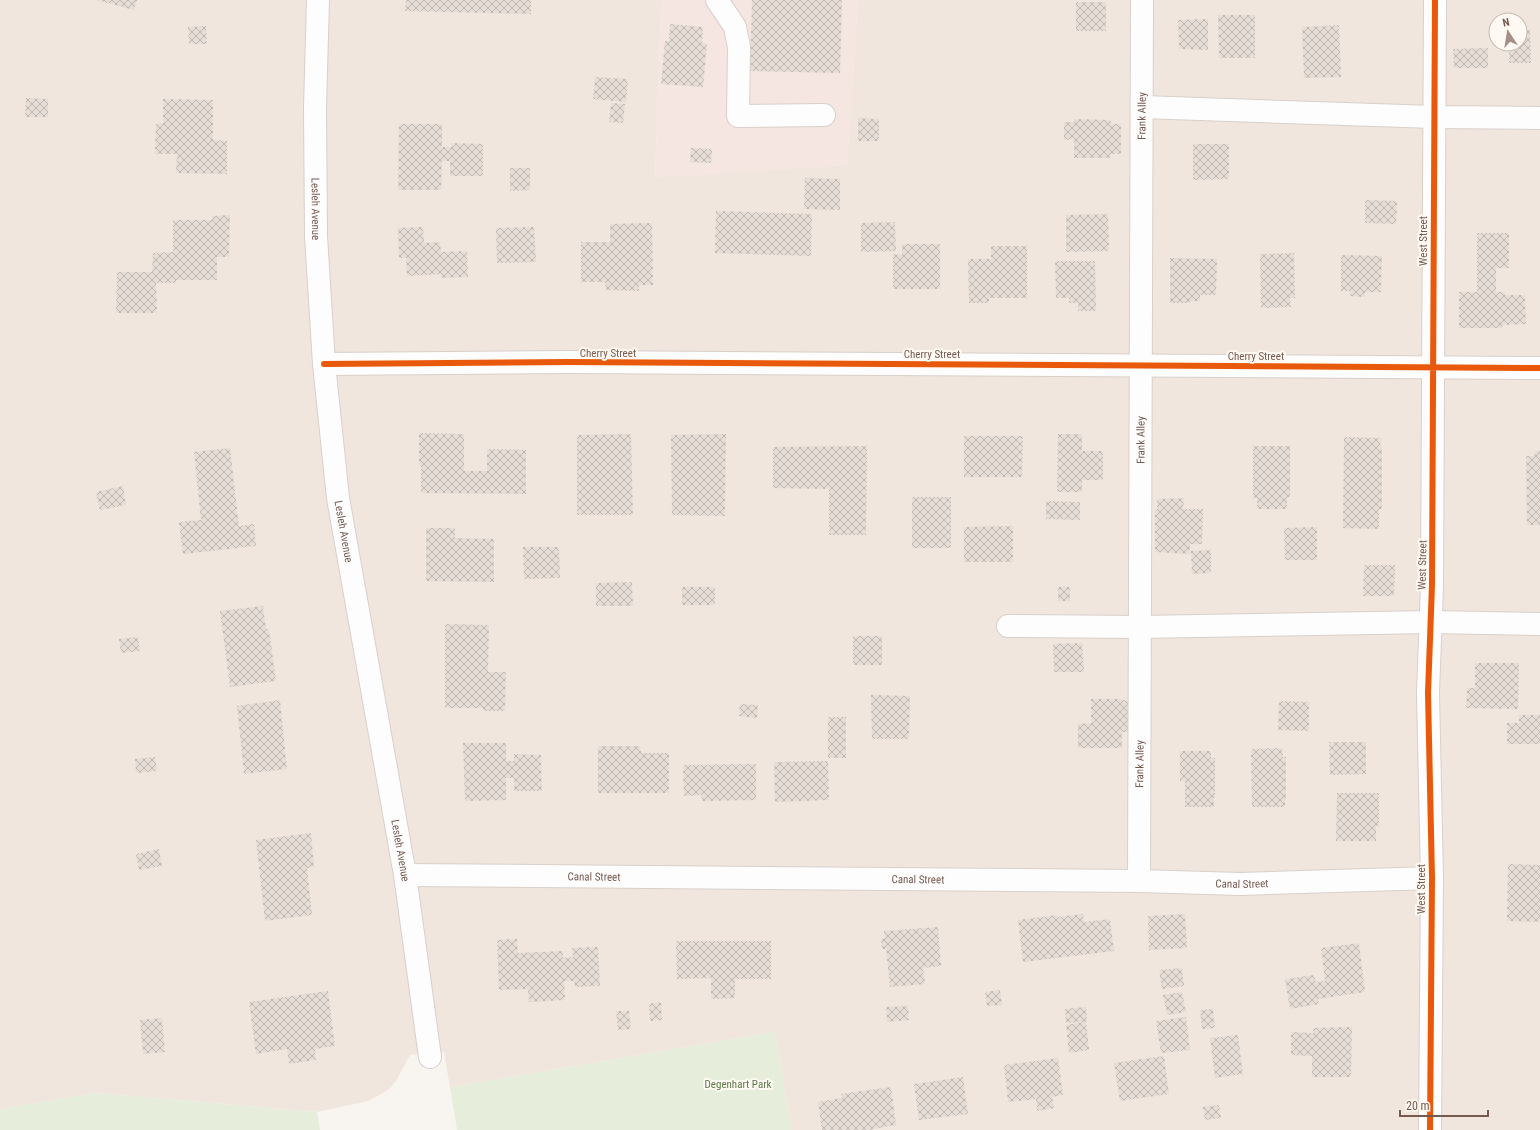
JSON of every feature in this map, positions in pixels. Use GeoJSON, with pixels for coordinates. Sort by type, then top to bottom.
{"type":"FeatureCollection","features":[{"type":"Feature","properties":{"kind":"street","name":"Lesleh Avenue"},"geometry":{"type":"LineString","coordinates":[[318,0],[315,108],[316,236],[324,364],[338,498],[405,875],[430,1057]]}},
{"type":"Feature","properties":{"kind":"street"},"geometry":{"type":"LineString","coordinates":[[716,0],[735,27],[739,47],[738,116],[824,116]]}},
{"type":"Feature","properties":{"kind":"street","name":"Frank Alley"},"geometry":{"type":"LineString","coordinates":[[1139,881],[1142,0]]}},
{"type":"Feature","properties":{"kind":"street","name":"West Street"},"geometry":{"type":"LineString","coordinates":[[1431,1130],[1432,878],[1428,693],[1433,367],[1435,0]]}},
{"type":"Feature","properties":{"kind":"street"},"geometry":{"type":"LineString","coordinates":[[1142,107],[1434,117],[1540,118]]}},
{"type":"Feature","properties":{"kind":"street","name":"Cherry Street"},"geometry":{"type":"LineString","coordinates":[[324,364],[577,362],[1540,368]]}},
{"type":"Feature","properties":{"kind":"street"},"geometry":{"type":"LineString","coordinates":[[1008,626],[1140,627],[1430,622],[1540,624]]}},
{"type":"Feature","properties":{"kind":"street","name":"Canal Street"},"geometry":{"type":"LineString","coordinates":[[405,875],[1139,881],[1240,884],[1432,878]]}},
{"type":"Feature","properties":{"kind":"shaded area"},"geometry":{"type":"Polygon","coordinates":[[[0,0],[663,0],[661,11],[655,177],[847,165],[858,0],[1540,0],[1540,1130],[792,1130],[775,1032],[450,1087],[444,1052],[410,1055],[396,1081],[388,1090],[368,1101],[317,1112],[94,1093],[0,1109],[0,0]]]}},
{"type":"Feature","properties":{"kind":"shaded area"},"geometry":{"type":"Polygon","coordinates":[[[663,0],[858,0],[847,165],[655,178],[661,11],[663,0]]]}},
{"type":"Feature","properties":{"kind":"green space","name":"Degenhart Park"},"geometry":{"type":"Polygon","coordinates":[[[775,1032],[792,1130],[457,1130],[450,1087],[775,1032]]]}},
{"type":"Feature","properties":{"kind":"green space"},"geometry":{"type":"Polygon","coordinates":[[[94,1093],[317,1112],[320,1130],[0,1130],[0,1109],[94,1093]]]}},
{"type":"Feature","properties":{"kind":"building"},"geometry":{"type":"Polygon","coordinates":[[[96,0],[137,0],[134,10],[96,0]]]}},
{"type":"Feature","properties":{"kind":"building"},"geometry":{"type":"Polygon","coordinates":[[[406,0],[531,0],[531,14],[405,11],[406,0]]]}},
{"type":"Feature","properties":{"kind":"building"},"geometry":{"type":"Polygon","coordinates":[[[752,0],[842,0],[840,73],[750,71],[752,0]]]}},
{"type":"Feature","properties":{"kind":"building"},"geometry":{"type":"Polygon","coordinates":[[[1076,2],[1106,2],[1106,31],[1076,31],[1076,2]]]}},
{"type":"Feature","properties":{"kind":"building"},"geometry":{"type":"Polygon","coordinates":[[[1218,15],[1255,15],[1255,58],[1219,58],[1218,15]]]}},
{"type":"Feature","properties":{"kind":"building"},"geometry":{"type":"Polygon","coordinates":[[[1208,19],[1208,50],[1179,49],[1178,20],[1208,19]]]}},
{"type":"Feature","properties":{"kind":"building"},"geometry":{"type":"Polygon","coordinates":[[[670,24],[703,27],[702,43],[707,44],[703,87],[661,84],[665,41],[669,41],[670,24]]]}},
{"type":"Feature","properties":{"kind":"building"},"geometry":{"type":"Polygon","coordinates":[[[1339,25],[1341,77],[1304,78],[1302,27],[1339,25]]]}},
{"type":"Feature","properties":{"kind":"building"},"geometry":{"type":"Polygon","coordinates":[[[206,26],[207,44],[189,44],[188,27],[206,26]]]}},
{"type":"Feature","properties":{"kind":"building"},"geometry":{"type":"Polygon","coordinates":[[[1528,30],[1530,30],[1531,63],[1509,63],[1509,52],[1528,52],[1528,30]]]}},
{"type":"Feature","properties":{"kind":"building"},"geometry":{"type":"Polygon","coordinates":[[[1488,48],[1488,68],[1454,68],[1453,49],[1488,48]]]}},
{"type":"Feature","properties":{"kind":"building"},"geometry":{"type":"Polygon","coordinates":[[[595,77],[628,79],[626,102],[593,99],[595,77]]]}},
{"type":"Feature","properties":{"kind":"building"},"geometry":{"type":"Polygon","coordinates":[[[26,98],[48,99],[48,117],[25,117],[26,98]]]}},
{"type":"Feature","properties":{"kind":"building"},"geometry":{"type":"Polygon","coordinates":[[[163,99],[213,100],[213,140],[227,141],[227,174],[176,173],[177,154],[155,154],[156,124],[163,123],[163,99]]]}},
{"type":"Feature","properties":{"kind":"building"},"geometry":{"type":"Polygon","coordinates":[[[611,103],[625,104],[623,123],[609,122],[611,103]]]}},
{"type":"Feature","properties":{"kind":"building"},"geometry":{"type":"Polygon","coordinates":[[[858,118],[879,119],[879,141],[858,141],[858,118]]]}},
{"type":"Feature","properties":{"kind":"building"},"geometry":{"type":"Polygon","coordinates":[[[1074,119],[1111,120],[1111,124],[1121,124],[1121,154],[1110,154],[1110,158],[1074,158],[1074,139],[1064,140],[1064,122],[1074,122],[1074,119]]]}},
{"type":"Feature","properties":{"kind":"building"},"geometry":{"type":"Polygon","coordinates":[[[399,124],[442,124],[442,147],[451,147],[451,143],[483,144],[483,176],[450,176],[450,161],[442,161],[441,190],[398,190],[399,124]]]}},
{"type":"Feature","properties":{"kind":"building"},"geometry":{"type":"Polygon","coordinates":[[[1193,144],[1229,144],[1229,179],[1193,180],[1193,144]]]}},
{"type":"Feature","properties":{"kind":"building"},"geometry":{"type":"Polygon","coordinates":[[[691,148],[712,149],[711,163],[690,162],[691,148]]]}},
{"type":"Feature","properties":{"kind":"building"},"geometry":{"type":"Polygon","coordinates":[[[510,168],[530,168],[530,190],[510,191],[510,168]]]}},
{"type":"Feature","properties":{"kind":"building"},"geometry":{"type":"Polygon","coordinates":[[[805,178],[840,179],[840,210],[804,209],[805,178]]]}},
{"type":"Feature","properties":{"kind":"building"},"geometry":{"type":"Polygon","coordinates":[[[1365,200],[1397,201],[1396,224],[1365,223],[1365,200]]]}},
{"type":"Feature","properties":{"kind":"building"},"geometry":{"type":"Polygon","coordinates":[[[716,211],[812,214],[811,256],[715,253],[716,211]]]}},
{"type":"Feature","properties":{"kind":"building"},"geometry":{"type":"Polygon","coordinates":[[[1108,214],[1109,251],[1066,252],[1066,215],[1108,214]]]}},
{"type":"Feature","properties":{"kind":"building"},"geometry":{"type":"Polygon","coordinates":[[[230,215],[229,257],[217,257],[217,280],[176,280],[176,283],[156,283],[157,313],[116,313],[117,272],[152,272],[153,253],[173,252],[173,220],[212,220],[212,216],[230,215]]]}},
{"type":"Feature","properties":{"kind":"building"},"geometry":{"type":"Polygon","coordinates":[[[895,222],[896,251],[861,252],[861,223],[895,222]]]}},
{"type":"Feature","properties":{"kind":"building"},"geometry":{"type":"Polygon","coordinates":[[[652,223],[653,285],[639,285],[639,291],[606,290],[605,282],[581,282],[581,242],[610,242],[610,224],[652,223]]]}},
{"type":"Feature","properties":{"kind":"building"},"geometry":{"type":"Polygon","coordinates":[[[423,227],[424,243],[440,242],[441,252],[467,251],[468,277],[441,278],[441,274],[407,276],[406,258],[399,258],[398,228],[423,227]]]}},
{"type":"Feature","properties":{"kind":"building"},"geometry":{"type":"Polygon","coordinates":[[[534,227],[536,262],[497,263],[496,228],[534,227]]]}},
{"type":"Feature","properties":{"kind":"building"},"geometry":{"type":"Polygon","coordinates":[[[1477,233],[1509,233],[1509,268],[1496,268],[1496,292],[1505,292],[1505,295],[1525,295],[1526,324],[1502,325],[1503,328],[1459,328],[1459,292],[1477,292],[1477,233]]]}},
{"type":"Feature","properties":{"kind":"building"},"geometry":{"type":"Polygon","coordinates":[[[902,244],[940,244],[940,289],[893,289],[893,254],[902,255],[902,244]]]}},
{"type":"Feature","properties":{"kind":"building"},"geometry":{"type":"Polygon","coordinates":[[[991,246],[1027,246],[1027,298],[989,298],[989,303],[969,303],[968,259],[991,259],[991,246]]]}},
{"type":"Feature","properties":{"kind":"building"},"geometry":{"type":"Polygon","coordinates":[[[1294,253],[1295,298],[1290,298],[1291,307],[1261,308],[1260,254],[1294,253]]]}},
{"type":"Feature","properties":{"kind":"building"},"geometry":{"type":"Polygon","coordinates":[[[1341,255],[1382,256],[1381,292],[1365,292],[1365,297],[1350,296],[1350,291],[1341,291],[1341,255]]]}},
{"type":"Feature","properties":{"kind":"building"},"geometry":{"type":"Polygon","coordinates":[[[1170,258],[1217,259],[1216,295],[1200,295],[1200,301],[1190,301],[1190,303],[1170,303],[1170,258]]]}},
{"type":"Feature","properties":{"kind":"building"},"geometry":{"type":"Polygon","coordinates":[[[1055,261],[1095,261],[1096,311],[1078,311],[1078,303],[1069,303],[1069,298],[1056,298],[1055,261]]]}},
{"type":"Feature","properties":{"kind":"building"},"geometry":{"type":"Polygon","coordinates":[[[419,433],[464,434],[464,471],[487,471],[487,449],[526,450],[526,494],[421,493],[419,433]]]}},
{"type":"Feature","properties":{"kind":"building"},"geometry":{"type":"Polygon","coordinates":[[[631,434],[633,515],[577,515],[577,435],[631,434]]]}},
{"type":"Feature","properties":{"kind":"building"},"geometry":{"type":"Polygon","coordinates":[[[726,434],[725,516],[672,515],[671,435],[726,434]]]}},
{"type":"Feature","properties":{"kind":"building"},"geometry":{"type":"Polygon","coordinates":[[[1058,434],[1082,434],[1082,451],[1103,451],[1103,480],[1082,480],[1082,492],[1057,492],[1058,434]]]}},
{"type":"Feature","properties":{"kind":"building"},"geometry":{"type":"Polygon","coordinates":[[[964,436],[1023,436],[1022,477],[964,477],[964,436]]]}},
{"type":"Feature","properties":{"kind":"building"},"geometry":{"type":"Polygon","coordinates":[[[1344,437],[1381,438],[1382,509],[1379,509],[1379,529],[1343,528],[1344,437]]]}},
{"type":"Feature","properties":{"kind":"building"},"geometry":{"type":"Polygon","coordinates":[[[867,446],[866,535],[829,535],[829,489],[773,488],[773,447],[867,446]]]}},
{"type":"Feature","properties":{"kind":"building"},"geometry":{"type":"Polygon","coordinates":[[[1253,446],[1290,446],[1290,497],[1287,497],[1287,509],[1257,509],[1257,498],[1253,498],[1253,446]]]}},
{"type":"Feature","properties":{"kind":"building"},"geometry":{"type":"Polygon","coordinates":[[[230,448],[239,526],[254,524],[256,546],[183,554],[179,522],[201,520],[194,452],[230,448]]]}},
{"type":"Feature","properties":{"kind":"building"},"geometry":{"type":"Polygon","coordinates":[[[1535,451],[1540,451],[1540,525],[1527,525],[1526,456],[1534,456],[1535,451]]]}},
{"type":"Feature","properties":{"kind":"building"},"geometry":{"type":"Polygon","coordinates":[[[123,486],[126,505],[100,510],[96,492],[123,486]]]}},
{"type":"Feature","properties":{"kind":"building"},"geometry":{"type":"Polygon","coordinates":[[[912,497],[951,497],[951,548],[912,548],[912,497]]]}},
{"type":"Feature","properties":{"kind":"building"},"geometry":{"type":"Polygon","coordinates":[[[1184,498],[1183,509],[1203,509],[1202,544],[1190,544],[1190,554],[1155,552],[1155,509],[1157,509],[1157,499],[1184,498]]]}},
{"type":"Feature","properties":{"kind":"building"},"geometry":{"type":"Polygon","coordinates":[[[1046,501],[1080,502],[1080,520],[1046,519],[1046,501]]]}},
{"type":"Feature","properties":{"kind":"building"},"geometry":{"type":"Polygon","coordinates":[[[1013,526],[1013,562],[964,562],[964,527],[1013,526]]]}},
{"type":"Feature","properties":{"kind":"building"},"geometry":{"type":"Polygon","coordinates":[[[1317,527],[1317,560],[1285,560],[1284,528],[1317,527]]]}},
{"type":"Feature","properties":{"kind":"building"},"geometry":{"type":"Polygon","coordinates":[[[426,528],[455,528],[455,538],[494,539],[494,582],[426,581],[426,528]]]}},
{"type":"Feature","properties":{"kind":"building"},"geometry":{"type":"Polygon","coordinates":[[[523,547],[559,547],[560,578],[524,579],[523,547]]]}},
{"type":"Feature","properties":{"kind":"building"},"geometry":{"type":"Polygon","coordinates":[[[1211,550],[1211,573],[1192,574],[1191,551],[1211,550]]]}},
{"type":"Feature","properties":{"kind":"building"},"geometry":{"type":"Polygon","coordinates":[[[1364,565],[1395,565],[1394,596],[1363,596],[1364,565]]]}},
{"type":"Feature","properties":{"kind":"building"},"geometry":{"type":"Polygon","coordinates":[[[632,582],[633,606],[596,606],[596,583],[632,582]]]}},
{"type":"Feature","properties":{"kind":"building"},"geometry":{"type":"Polygon","coordinates":[[[682,587],[715,587],[715,605],[682,605],[682,587]]]}},
{"type":"Feature","properties":{"kind":"building"},"geometry":{"type":"Polygon","coordinates":[[[1058,587],[1070,587],[1070,601],[1058,601],[1058,587]]]}},
{"type":"Feature","properties":{"kind":"building"},"geometry":{"type":"Polygon","coordinates":[[[263,606],[266,629],[269,629],[276,681],[230,687],[220,611],[263,606]]]}},
{"type":"Feature","properties":{"kind":"building"},"geometry":{"type":"Polygon","coordinates":[[[445,624],[489,625],[488,672],[506,672],[505,711],[483,711],[483,708],[445,708],[445,624]]]}},
{"type":"Feature","properties":{"kind":"building"},"geometry":{"type":"Polygon","coordinates":[[[853,636],[882,636],[882,665],[853,665],[853,636]]]}},
{"type":"Feature","properties":{"kind":"building"},"geometry":{"type":"Polygon","coordinates":[[[138,637],[140,651],[121,653],[119,639],[138,637]]]}},
{"type":"Feature","properties":{"kind":"building"},"geometry":{"type":"Polygon","coordinates":[[[1082,643],[1084,672],[1054,672],[1053,644],[1082,643]]]}},
{"type":"Feature","properties":{"kind":"building"},"geometry":{"type":"Polygon","coordinates":[[[1475,663],[1519,663],[1518,709],[1466,708],[1467,688],[1475,688],[1475,663]]]}},
{"type":"Feature","properties":{"kind":"building"},"geometry":{"type":"Polygon","coordinates":[[[871,695],[910,696],[909,739],[872,739],[871,695]]]}},
{"type":"Feature","properties":{"kind":"building"},"geometry":{"type":"Polygon","coordinates":[[[1091,699],[1122,699],[1130,701],[1130,732],[1122,732],[1122,748],[1078,748],[1078,724],[1091,723],[1091,699]]]}},
{"type":"Feature","properties":{"kind":"building"},"geometry":{"type":"Polygon","coordinates":[[[280,700],[287,769],[244,774],[237,706],[280,700]]]}},
{"type":"Feature","properties":{"kind":"building"},"geometry":{"type":"Polygon","coordinates":[[[1279,701],[1309,702],[1309,731],[1278,730],[1279,701]]]}},
{"type":"Feature","properties":{"kind":"building"},"geometry":{"type":"Polygon","coordinates":[[[740,704],[758,705],[757,718],[739,716],[740,704]]]}},
{"type":"Feature","properties":{"kind":"building"},"geometry":{"type":"Polygon","coordinates":[[[1519,715],[1540,715],[1540,744],[1507,744],[1507,723],[1519,723],[1519,715]]]}},
{"type":"Feature","properties":{"kind":"building"},"geometry":{"type":"Polygon","coordinates":[[[828,717],[846,717],[846,758],[828,758],[828,717]]]}},
{"type":"Feature","properties":{"kind":"building"},"geometry":{"type":"Polygon","coordinates":[[[1329,742],[1366,742],[1366,774],[1330,775],[1329,742]]]}},
{"type":"Feature","properties":{"kind":"building"},"geometry":{"type":"Polygon","coordinates":[[[463,743],[506,743],[506,761],[514,761],[514,754],[541,755],[542,791],[514,791],[514,778],[506,778],[506,800],[465,801],[463,743]]]}},
{"type":"Feature","properties":{"kind":"building"},"geometry":{"type":"Polygon","coordinates":[[[598,746],[640,746],[641,753],[669,753],[669,793],[598,793],[598,746]]]}},
{"type":"Feature","properties":{"kind":"building"},"geometry":{"type":"Polygon","coordinates":[[[1282,748],[1283,757],[1286,757],[1285,807],[1252,807],[1251,749],[1282,748]]]}},
{"type":"Feature","properties":{"kind":"building"},"geometry":{"type":"Polygon","coordinates":[[[1180,751],[1211,751],[1211,758],[1215,758],[1214,807],[1185,807],[1185,781],[1180,781],[1180,751]]]}},
{"type":"Feature","properties":{"kind":"building"},"geometry":{"type":"Polygon","coordinates":[[[155,757],[157,771],[136,773],[135,759],[155,757]]]}},
{"type":"Feature","properties":{"kind":"building"},"geometry":{"type":"Polygon","coordinates":[[[828,761],[829,800],[775,802],[774,762],[828,761]]]}},
{"type":"Feature","properties":{"kind":"building"},"geometry":{"type":"Polygon","coordinates":[[[756,764],[756,800],[702,801],[701,795],[684,796],[683,765],[756,764]]]}},
{"type":"Feature","properties":{"kind":"building"},"geometry":{"type":"Polygon","coordinates":[[[1337,793],[1379,793],[1379,826],[1376,826],[1376,841],[1336,841],[1337,793]]]}},
{"type":"Feature","properties":{"kind":"building"},"geometry":{"type":"Polygon","coordinates":[[[311,833],[314,867],[307,868],[312,915],[265,921],[256,840],[311,833]]]}},
{"type":"Feature","properties":{"kind":"building"},"geometry":{"type":"Polygon","coordinates":[[[159,849],[162,866],[139,870],[136,854],[159,849]]]}},
{"type":"Feature","properties":{"kind":"building"},"geometry":{"type":"Polygon","coordinates":[[[1508,864],[1540,865],[1539,922],[1507,921],[1508,864]]]}},
{"type":"Feature","properties":{"kind":"building"},"geometry":{"type":"Polygon","coordinates":[[[1083,914],[1084,922],[1110,919],[1114,951],[1023,962],[1018,920],[1057,915],[1057,917],[1083,914]]]}},
{"type":"Feature","properties":{"kind":"building"},"geometry":{"type":"Polygon","coordinates":[[[1185,914],[1187,948],[1149,950],[1148,916],[1185,914]]]}},
{"type":"Feature","properties":{"kind":"building"},"geometry":{"type":"Polygon","coordinates":[[[938,927],[941,966],[923,968],[925,984],[890,987],[886,949],[882,949],[881,939],[885,938],[884,931],[938,927]]]}},
{"type":"Feature","properties":{"kind":"building"},"geometry":{"type":"Polygon","coordinates":[[[517,939],[518,953],[563,951],[563,958],[573,957],[572,948],[598,947],[600,986],[575,987],[574,981],[564,981],[565,1000],[529,1002],[528,989],[499,990],[497,940],[517,939]]]}},
{"type":"Feature","properties":{"kind":"building"},"geometry":{"type":"Polygon","coordinates":[[[676,941],[771,941],[771,979],[735,979],[735,998],[711,999],[711,978],[677,979],[676,941]]]}},
{"type":"Feature","properties":{"kind":"building"},"geometry":{"type":"Polygon","coordinates":[[[1359,943],[1365,992],[1318,999],[1319,1004],[1290,1009],[1285,979],[1314,975],[1316,982],[1325,981],[1321,948],[1359,943]]]}},
{"type":"Feature","properties":{"kind":"building"},"geometry":{"type":"Polygon","coordinates":[[[1182,968],[1184,986],[1162,989],[1159,970],[1182,968]]]}},
{"type":"Feature","properties":{"kind":"building"},"geometry":{"type":"Polygon","coordinates":[[[1000,990],[1002,1005],[987,1006],[985,992],[1000,990]]]}},
{"type":"Feature","properties":{"kind":"building"},"geometry":{"type":"Polygon","coordinates":[[[328,991],[335,1046],[315,1049],[316,1060],[289,1064],[287,1049],[256,1054],[249,1002],[328,991]]]}},
{"type":"Feature","properties":{"kind":"building"},"geometry":{"type":"Polygon","coordinates":[[[1182,992],[1186,1012],[1167,1015],[1163,995],[1182,992]]]}},
{"type":"Feature","properties":{"kind":"building"},"geometry":{"type":"Polygon","coordinates":[[[661,1002],[662,1020],[650,1021],[649,1004],[661,1002]]]}},
{"type":"Feature","properties":{"kind":"building"},"geometry":{"type":"Polygon","coordinates":[[[908,1006],[909,1020],[887,1022],[886,1007],[908,1006]]]}},
{"type":"Feature","properties":{"kind":"building"},"geometry":{"type":"Polygon","coordinates":[[[1086,1007],[1089,1050],[1069,1053],[1066,1025],[1084,1022],[1066,1023],[1065,1009],[1086,1007]]]}},
{"type":"Feature","properties":{"kind":"building"},"geometry":{"type":"Polygon","coordinates":[[[1213,1009],[1215,1028],[1202,1029],[1200,1010],[1213,1009]]]}},
{"type":"Feature","properties":{"kind":"building"},"geometry":{"type":"Polygon","coordinates":[[[616,1011],[629,1011],[631,1029],[618,1030],[616,1011]]]}},
{"type":"Feature","properties":{"kind":"building"},"geometry":{"type":"Polygon","coordinates":[[[1186,1017],[1190,1050],[1161,1053],[1156,1021],[1186,1017]]]}},
{"type":"Feature","properties":{"kind":"building"},"geometry":{"type":"Polygon","coordinates":[[[162,1018],[165,1052],[143,1054],[140,1020],[162,1018]]]}},
{"type":"Feature","properties":{"kind":"building"},"geometry":{"type":"Polygon","coordinates":[[[1352,1027],[1351,1077],[1312,1077],[1312,1056],[1291,1055],[1291,1032],[1313,1033],[1313,1028],[1352,1027]]]}},
{"type":"Feature","properties":{"kind":"building"},"geometry":{"type":"Polygon","coordinates":[[[1238,1035],[1243,1074],[1215,1078],[1210,1038],[1238,1035]]]}},
{"type":"Feature","properties":{"kind":"building"},"geometry":{"type":"Polygon","coordinates":[[[1164,1056],[1169,1094],[1120,1101],[1114,1063],[1164,1056]]]}},
{"type":"Feature","properties":{"kind":"building"},"geometry":{"type":"Polygon","coordinates":[[[1058,1058],[1063,1095],[1052,1097],[1054,1108],[1037,1111],[1036,1099],[1008,1102],[1004,1065],[1058,1058]]]}},
{"type":"Feature","properties":{"kind":"building"},"geometry":{"type":"Polygon","coordinates":[[[963,1077],[968,1114],[919,1120],[914,1084],[963,1077]]]}},
{"type":"Feature","properties":{"kind":"building"},"geometry":{"type":"Polygon","coordinates":[[[891,1087],[896,1125],[872,1130],[822,1130],[818,1102],[842,1098],[841,1094],[891,1087]]]}},
{"type":"Feature","properties":{"kind":"building"},"geometry":{"type":"Polygon","coordinates":[[[1219,1105],[1221,1118],[1205,1120],[1203,1107],[1219,1105]]]}},
{"type":"Feature","properties":{"kind":"cycle path"},"geometry":{"type":"LineString","coordinates":[[1430,1130],[1432,878],[1428,693],[1432,585],[1435,0]]}},
{"type":"Feature","properties":{"kind":"cycle path"},"geometry":{"type":"LineString","coordinates":[[324,364],[569,362],[1540,368]]}}]}
